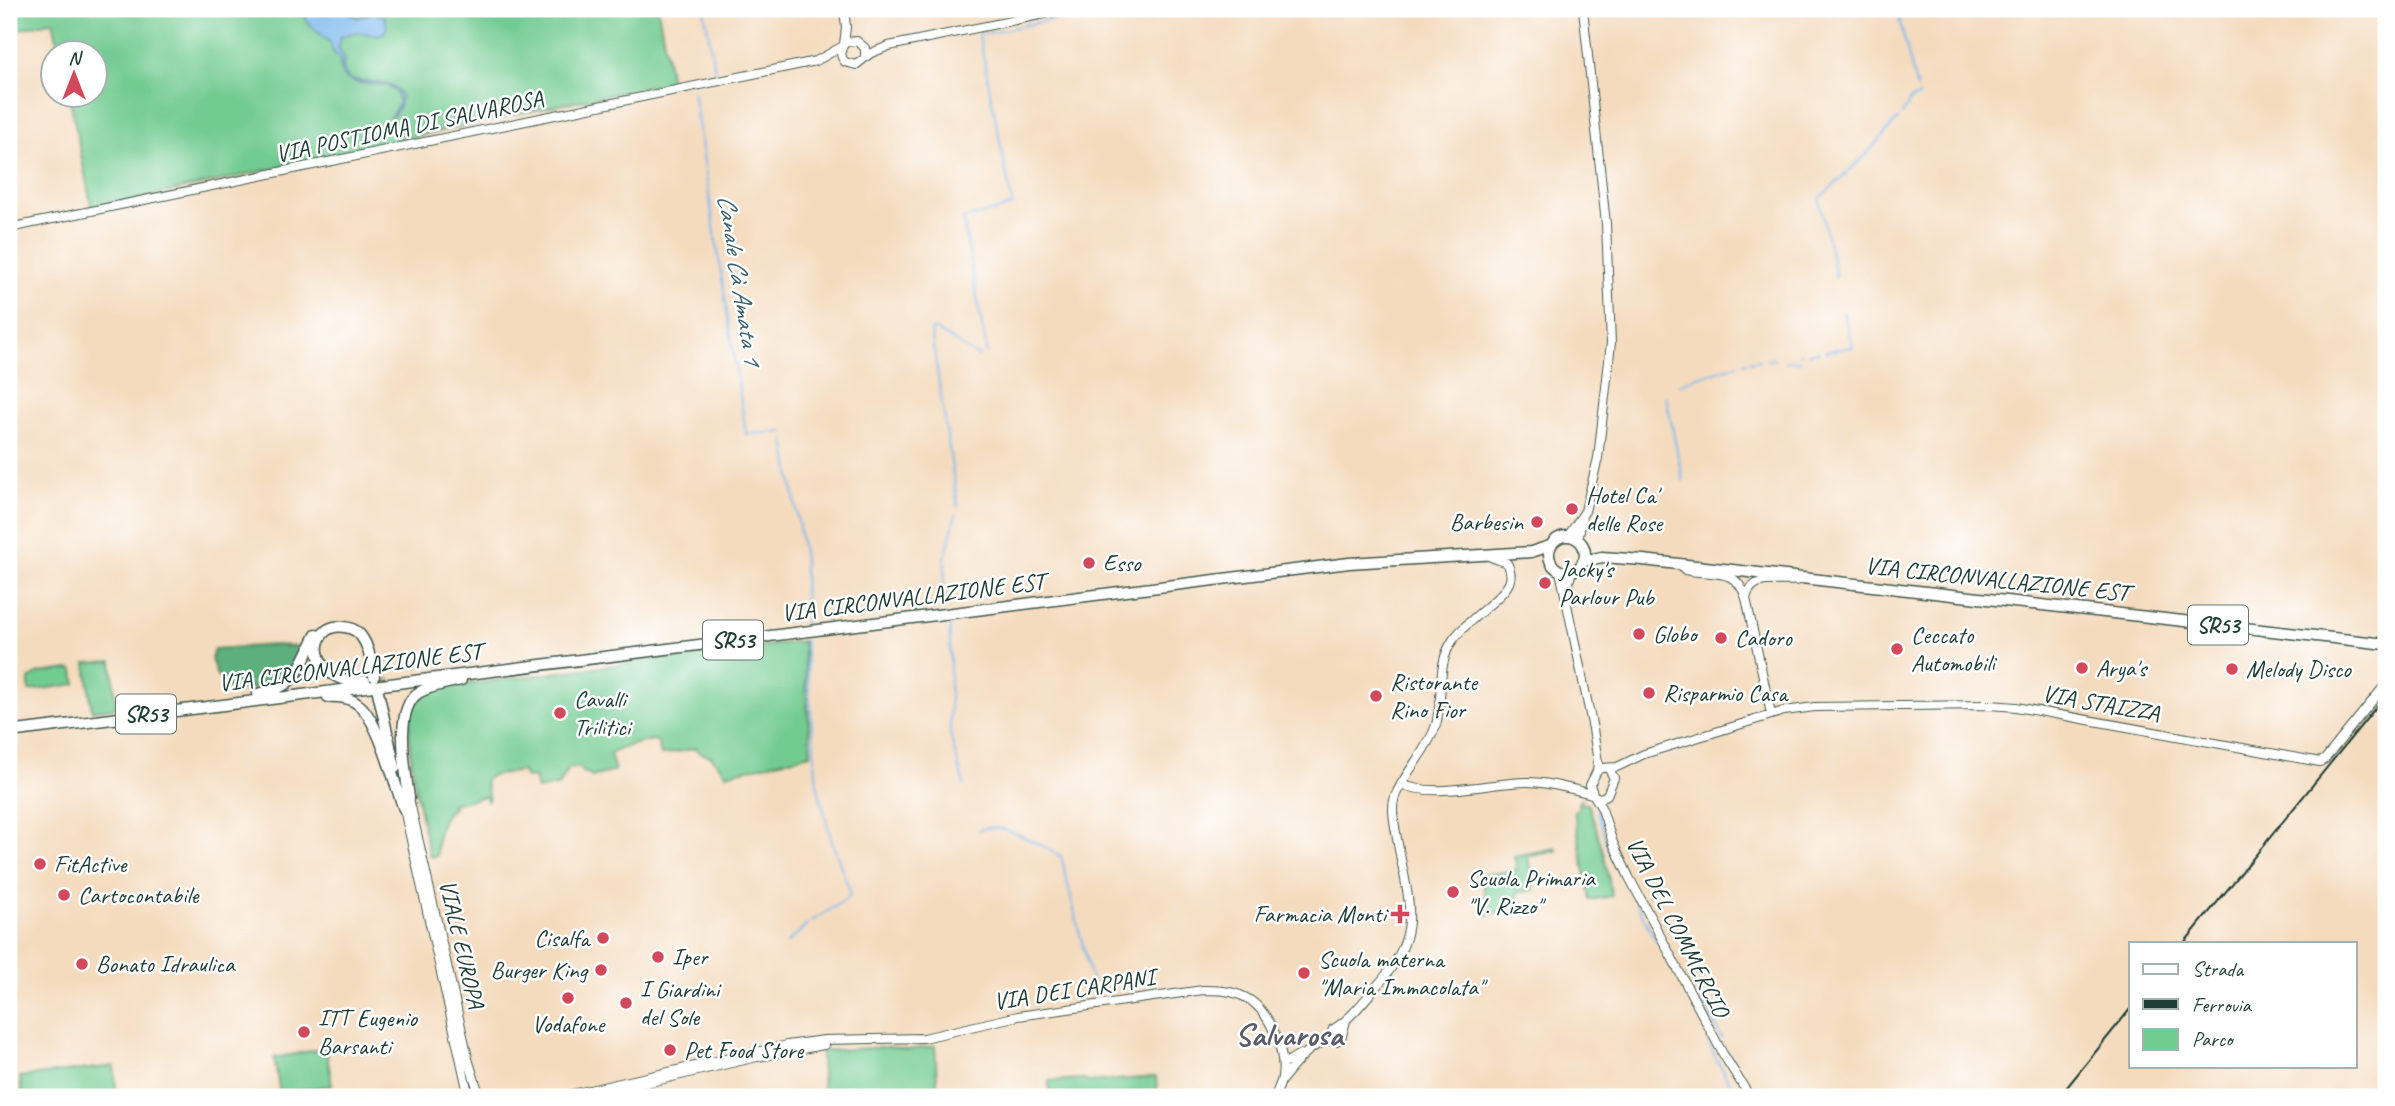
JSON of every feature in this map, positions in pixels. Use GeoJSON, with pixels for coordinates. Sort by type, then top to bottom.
{"type":"FeatureCollection","features":[{"type":"Feature","properties":{"kind":"main road"},"geometry":{"type":"LineString","coordinates":[[1558,538],[1577,540],[1602,557],[1583,561],[1566,571],[1554,566],[1549,551],[1558,538]]}},
{"type":"Feature","properties":{"kind":"main road"},"geometry":{"type":"LineString","coordinates":[[1577,540],[1583,561]]}},
{"type":"Feature","properties":{"kind":"main road","name":"VIA CIRCONVALLAZIONE EST"},"geometry":{"type":"LineString","coordinates":[[9,732],[1375,560],[1549,551]]}},
{"type":"Feature","properties":{"kind":"main road","name":"VIA CIRCONVALLAZIONE EST"},"geometry":{"type":"LineString","coordinates":[[1602,557],[2386,644]]}},
{"type":"Feature","properties":{"kind":"main road"},"geometry":{"type":"LineString","coordinates":[[204,707],[234,697],[271,691],[288,684],[300,670],[319,631],[327,624],[338,621],[352,623],[365,631],[372,644],[377,676],[365,643],[357,632],[338,627],[328,630],[323,636],[317,647],[318,659],[326,671],[345,680],[425,674],[454,675]]}},
{"type":"Feature","properties":{"kind":"main road"},"geometry":{"type":"LineString","coordinates":[[406,804],[404,720],[407,706],[412,699],[422,691],[435,687],[522,667]]}},
{"type":"Feature","properties":{"kind":"main road"},"geometry":{"type":"LineString","coordinates":[[381,692],[406,804]]}},
{"type":"Feature","properties":{"kind":"main road"},"geometry":{"type":"LineString","coordinates":[[234,703],[285,702],[331,696],[355,702],[365,711],[373,725],[406,804]]}},
{"type":"Feature","properties":{"kind":"street"},"geometry":{"type":"LineString","coordinates":[[845,11],[841,56],[845,62],[856,65],[865,57],[889,46],[1069,9]]}},
{"type":"Feature","properties":{"kind":"street"},"geometry":{"type":"LineString","coordinates":[[1577,540],[1600,448],[1611,328],[1606,224],[1583,9]]}},
{"type":"Feature","properties":{"kind":"street"},"geometry":{"type":"LineString","coordinates":[[845,11],[866,51],[865,57]]}},
{"type":"Feature","properties":{"kind":"street"},"geometry":{"type":"LineString","coordinates":[[843,45],[851,40],[889,46]]}},
{"type":"Feature","properties":{"kind":"street","name":"VIA POSTIOMA DI SALVAROSA"},"geometry":{"type":"LineString","coordinates":[[816,61],[843,45]]}},
{"type":"Feature","properties":{"kind":"street","name":"VIA POSTIOMA DI SALVAROSA"},"geometry":{"type":"LineString","coordinates":[[9,228],[816,61],[845,62]]}},
{"type":"Feature","properties":{"kind":"street"},"geometry":{"type":"LineString","coordinates":[[1275,1097],[1286,1066],[1335,1033],[1394,967],[1408,934],[1409,897],[1393,809],[1395,796],[1422,754],[1434,729],[1448,648],[1465,624],[1504,590],[1511,578],[1507,563],[1502,559],[1478,554]]}},
{"type":"Feature","properties":{"kind":"street"},"geometry":{"type":"LineString","coordinates":[[1680,564],[1688,571],[1734,578],[1740,582],[1772,715]]}},
{"type":"Feature","properties":{"kind":"street"},"geometry":{"type":"LineString","coordinates":[[1566,571],[1565,596],[1596,753],[1597,770],[1590,787],[1594,795]]}},
{"type":"Feature","properties":{"kind":"street"},"geometry":{"type":"LineString","coordinates":[[1746,598],[1750,587],[1760,581],[1788,582],[1807,579]]}},
{"type":"Feature","properties":{"kind":"street","name":"VIA STAIZZA"},"geometry":{"type":"LineString","coordinates":[[1608,768],[1644,754],[1772,715],[1815,708],[2001,705],[2319,762],[2325,759],[2386,684]]}},
{"type":"Feature","properties":{"kind":"street"},"geometry":{"type":"LineString","coordinates":[[1596,753],[1614,778]]}},
{"type":"Feature","properties":{"kind":"street"},"geometry":{"type":"LineString","coordinates":[[1401,783],[1422,788],[1465,789],[1529,782],[1601,798],[1606,794],[1621,765]]}},
{"type":"Feature","properties":{"kind":"street"},"geometry":{"type":"LineString","coordinates":[[1597,770],[1608,768]]}},
{"type":"Feature","properties":{"kind":"street"},"geometry":{"type":"LineString","coordinates":[[1573,791],[1583,788],[1592,780]]}},
{"type":"Feature","properties":{"kind":"street","name":"VIA DEL COMMERCIO"},"geometry":{"type":"LineString","coordinates":[[1604,815],[1606,794]]}},
{"type":"Feature","properties":{"kind":"street","name":"VIA DEL COMMERCIO"},"geometry":{"type":"LineString","coordinates":[[1594,795],[1618,855],[1723,1054],[1750,1097]]}},
{"type":"Feature","properties":{"kind":"street","name":"VIALE EUROPA"},"geometry":{"type":"LineString","coordinates":[[406,804],[470,1097]]}},
{"type":"Feature","properties":{"kind":"street","name":"VIALE EUROPA"},"geometry":{"type":"LineString","coordinates":[[406,804],[480,1097]]}},
{"type":"Feature","properties":{"kind":"street","name":"VIA DEI CARPANI"},"geometry":{"type":"LineString","coordinates":[[559,1097],[762,1050],[815,1041],[924,1038],[1014,1017],[1186,991],[1210,990],[1237,994],[1258,1006],[1272,1027],[1286,1066]]}},
{"type":"Feature","properties":{"kind":"street","name":"VIA DEI CARPANI"},"geometry":{"type":"LineString","coordinates":[[587,1097],[757,1057],[844,1041]]}},
{"type":"Feature","properties":{"kind":"street","name":"VIA DEL COMMERCIO"},"geometry":{"type":"LineString","coordinates":[[1723,1054],[1729,1073],[1744,1097]]}},
{"type":"Feature","properties":{"kind":"green space"},"geometry":{"type":"Polygon","coordinates":[[[9,9],[658,9],[671,82],[92,209],[72,108],[108,108],[108,38],[57,38],[53,21],[9,32],[9,9]]]}},
{"type":"Feature","properties":{"kind":"green space"},"geometry":{"type":"Polygon","coordinates":[[[803,641],[811,754],[726,774],[711,756],[698,752],[697,748],[661,755],[658,742],[654,740],[631,745],[610,754],[615,771],[591,777],[578,767],[568,769],[562,777],[563,780],[559,781],[560,785],[537,790],[534,777],[526,778],[522,771],[491,776],[485,780],[489,799],[487,801],[486,796],[452,804],[453,808],[444,817],[439,829],[437,856],[430,857],[414,780],[410,736],[410,719],[414,706],[426,695],[452,686],[803,641]]]}},
{"type":"Feature","properties":{"kind":"green space"},"geometry":{"type":"Polygon","coordinates":[[[274,645],[305,647],[298,668],[277,685],[241,690],[228,688],[217,676],[211,659],[214,649],[274,645]]]}},
{"type":"Feature","properties":{"kind":"green space"},"geometry":{"type":"Polygon","coordinates":[[[112,661],[116,708],[92,711],[86,663],[112,661]]]}},
{"type":"Feature","properties":{"kind":"green space"},"geometry":{"type":"Polygon","coordinates":[[[74,670],[76,684],[29,691],[29,679],[39,673],[74,670]]]}},
{"type":"Feature","properties":{"kind":"green space"},"geometry":{"type":"Polygon","coordinates":[[[1582,799],[1581,803],[1590,808],[1604,855],[1612,896],[1590,900],[1574,811],[1578,810],[1578,803],[1582,799]]]}},
{"type":"Feature","properties":{"kind":"green space"},"geometry":{"type":"Polygon","coordinates":[[[1556,848],[1557,851],[1528,857],[1534,890],[1517,893],[1519,907],[1488,915],[1482,875],[1517,870],[1514,856],[1556,848]]]}},
{"type":"Feature","properties":{"kind":"green space"},"geometry":{"type":"Polygon","coordinates":[[[935,1046],[938,1097],[823,1097],[821,1051],[889,1047],[908,1050],[935,1046]]]}},
{"type":"Feature","properties":{"kind":"green space"},"geometry":{"type":"Polygon","coordinates":[[[326,1048],[332,1085],[280,1094],[274,1058],[326,1048]]]}},
{"type":"Feature","properties":{"kind":"green space"},"geometry":{"type":"Polygon","coordinates":[[[114,1066],[117,1097],[22,1097],[20,1077],[114,1066]]]}},
{"type":"Feature","properties":{"kind":"green space"},"geometry":{"type":"Polygon","coordinates":[[[1156,1077],[1158,1097],[1050,1097],[1049,1081],[1083,1079],[1088,1082],[1156,1077]]]}},
{"type":"Feature","properties":{"kind":"water"},"geometry":{"type":"Polygon","coordinates":[[[257,9],[345,9],[358,18],[373,12],[385,17],[387,27],[383,34],[353,33],[340,38],[338,48],[344,57],[343,68],[348,79],[384,83],[396,89],[401,95],[399,108],[389,120],[399,103],[396,91],[385,85],[358,83],[345,78],[341,72],[340,59],[333,52],[330,42],[312,27],[303,15],[291,12],[269,13],[257,9]]]}},
{"type":"Feature","properties":{"kind":"waterway","name":"Canale Cà Amata 1"},"geometry":{"type":"LineString","coordinates":[[704,9],[716,76]]}},
{"type":"Feature","properties":{"kind":"waterway"},"geometry":{"type":"LineString","coordinates":[[1892,9],[1897,10],[1917,89]]}},
{"type":"Feature","properties":{"kind":"waterway"},"geometry":{"type":"LineString","coordinates":[[1012,202],[979,35],[1049,20],[1090,17]]}},
{"type":"Feature","properties":{"kind":"waterway","name":"Canale Cà Amata 1"},"geometry":{"type":"LineString","coordinates":[[692,82],[710,78]]}},
{"type":"Feature","properties":{"kind":"waterway","name":"Canale Cà Amata 1"},"geometry":{"type":"LineString","coordinates":[[693,91],[746,434],[784,432]]}},
{"type":"Feature","properties":{"kind":"waterway"},"geometry":{"type":"LineString","coordinates":[[1902,115],[1910,100],[1920,96]]}},
{"type":"Feature","properties":{"kind":"waterway"},"geometry":{"type":"LineString","coordinates":[[1836,277],[1819,199],[1863,158],[1898,119]]}},
{"type":"Feature","properties":{"kind":"waterway"},"geometry":{"type":"LineString","coordinates":[[987,353],[963,219],[1013,205]]}},
{"type":"Feature","properties":{"kind":"waterway"},"geometry":{"type":"LineString","coordinates":[[1826,351],[1853,347],[1843,312]]}},
{"type":"Feature","properties":{"kind":"waterway"},"geometry":{"type":"LineString","coordinates":[[958,507],[931,331],[934,329],[979,357]]}},
{"type":"Feature","properties":{"kind":"waterway"},"geometry":{"type":"LineString","coordinates":[[1808,354],[1819,352]]}},
{"type":"Feature","properties":{"kind":"waterway"},"geometry":{"type":"LineString","coordinates":[[1766,360],[1775,359]]}},
{"type":"Feature","properties":{"kind":"waterway"},"geometry":{"type":"LineString","coordinates":[[1744,363],[1760,360]]}},
{"type":"Feature","properties":{"kind":"waterway"},"geometry":{"type":"LineString","coordinates":[[1785,361],[1801,361]]}},
{"type":"Feature","properties":{"kind":"waterway"},"geometry":{"type":"LineString","coordinates":[[1679,385],[1738,365]]}},
{"type":"Feature","properties":{"kind":"waterway"},"geometry":{"type":"LineString","coordinates":[[1666,396],[1683,481]]}},
{"type":"Feature","properties":{"kind":"waterway","name":"Canale Cà Amata 1"},"geometry":{"type":"LineString","coordinates":[[785,440],[804,559],[805,626]]}},
{"type":"Feature","properties":{"kind":"waterway"},"geometry":{"type":"LineString","coordinates":[[949,607],[944,589],[945,558],[956,514]]}},
{"type":"Feature","properties":{"kind":"waterway"},"geometry":{"type":"LineString","coordinates":[[950,621],[950,735],[964,785]]}},
{"type":"Feature","properties":{"kind":"waterway","name":"Canale Cà Amata 1"},"geometry":{"type":"LineString","coordinates":[[805,641],[817,784],[831,839],[850,891],[848,898],[812,921]]}},
{"type":"Feature","properties":{"kind":"waterway"},"geometry":{"type":"LineString","coordinates":[[1597,811],[1609,851],[1656,941]]}},
{"type":"Feature","properties":{"kind":"waterway"},"geometry":{"type":"LineString","coordinates":[[979,830],[999,828],[1010,831],[1061,856],[1096,1000]]}},
{"type":"Feature","properties":{"kind":"waterway","name":"Canale Cà Amata 1"},"geometry":{"type":"LineString","coordinates":[[787,943],[808,924]]}},
{"type":"Feature","properties":{"kind":"waterway"},"geometry":{"type":"LineString","coordinates":[[1701,1000],[1722,1039]]}},
{"type":"Feature","properties":{"kind":"waterway"},"geometry":{"type":"LineString","coordinates":[[1708,1043],[1729,1082],[1728,1089],[1715,1094]]}},
{"type":"Feature","properties":{"kind":"waterway"},"geometry":{"type":"LineString","coordinates":[[1728,1052],[1735,1066]]}},
{"type":"Feature","properties":{"kind":"tunnel"},"geometry":{"type":"LineString","coordinates":[[380,675],[383,691]]}},
{"type":"Feature","properties":{"kind":"railway"},"geometry":{"type":"LineString","coordinates":[[2185,942],[2386,695]]}},
{"type":"Feature","properties":{"kind":"railway"},"geometry":{"type":"LineString","coordinates":[[2059,1097],[2129,1010]]}},
{"type":"Feature","properties":{"kind":"place","name":"Hotel Ca' delle Rose"},"geometry":{"type":"Point","coordinates":[1572,509]}},
{"type":"Feature","properties":{"kind":"place","name":"Barbesin"},"geometry":{"type":"Point","coordinates":[1537,522]}},
{"type":"Feature","properties":{"kind":"place","name":"Esso"},"geometry":{"type":"Point","coordinates":[1089,563]}},
{"type":"Feature","properties":{"kind":"place","name":"Jacky's Parlour Pub"},"geometry":{"type":"Point","coordinates":[1545,583]}},
{"type":"Feature","properties":{"kind":"place","name":"Globo"},"geometry":{"type":"Point","coordinates":[1639,634]}},
{"type":"Feature","properties":{"kind":"place","name":"Cadoro"},"geometry":{"type":"Point","coordinates":[1721,638]}},
{"type":"Feature","properties":{"kind":"place","name":"Ceccato Automobili"},"geometry":{"type":"Point","coordinates":[1897,649]}},
{"type":"Feature","properties":{"kind":"place","name":"Arya's"},"geometry":{"type":"Point","coordinates":[2082,668]}},
{"type":"Feature","properties":{"kind":"place","name":"Melody Disco"},"geometry":{"type":"Point","coordinates":[2232,669]}},
{"type":"Feature","properties":{"kind":"place","name":"Risparmio Casa"},"geometry":{"type":"Point","coordinates":[1649,693]}},
{"type":"Feature","properties":{"kind":"place","name":"Ristorante Rino Fior"},"geometry":{"type":"Point","coordinates":[1376,696]}},
{"type":"Feature","properties":{"kind":"place","name":"Cavalli Trilitici"},"geometry":{"type":"Point","coordinates":[560,713]}},
{"type":"Feature","properties":{"kind":"place","name":"FitActive"},"geometry":{"type":"Point","coordinates":[40,864]}},
{"type":"Feature","properties":{"kind":"place","name":"Scuola Primaria \"V. Rizzo\""},"geometry":{"type":"Point","coordinates":[1453,892]}},
{"type":"Feature","properties":{"kind":"place","name":"Cartocontabile"},"geometry":{"type":"Point","coordinates":[64,895]}},
{"type":"Feature","properties":{"kind":"place","name":"Farmacia Monti"},"geometry":{"type":"Point","coordinates":[1400,914]}},
{"type":"Feature","properties":{"kind":"place","name":"Cisalfa"},"geometry":{"type":"Point","coordinates":[603,938]}},
{"type":"Feature","properties":{"kind":"place","name":"Iper"},"geometry":{"type":"Point","coordinates":[658,957]}},
{"type":"Feature","properties":{"kind":"place","name":"Bonato Idraulica"},"geometry":{"type":"Point","coordinates":[82,964]}},
{"type":"Feature","properties":{"kind":"place","name":"Burger King"},"geometry":{"type":"Point","coordinates":[601,970]}},
{"type":"Feature","properties":{"kind":"place","name":"Scuola materna \"Maria Immacolata\""},"geometry":{"type":"Point","coordinates":[1304,973]}},
{"type":"Feature","properties":{"kind":"place","name":"Vodafone"},"geometry":{"type":"Point","coordinates":[568,998]}},
{"type":"Feature","properties":{"kind":"place","name":"I Giardini del Sole"},"geometry":{"type":"Point","coordinates":[626,1003]}},
{"type":"Feature","properties":{"kind":"place","name":"ITT Eugenio Barsanti"},"geometry":{"type":"Point","coordinates":[304,1032]}},
{"type":"Feature","properties":{"kind":"place","name":"Pet Food Store"},"geometry":{"type":"Point","coordinates":[670,1050]}},
{"type":"Feature","properties":{"kind":"district","name":"Salvarosa"},"geometry":{"type":"Point","coordinates":[1289,1034]}}]}
